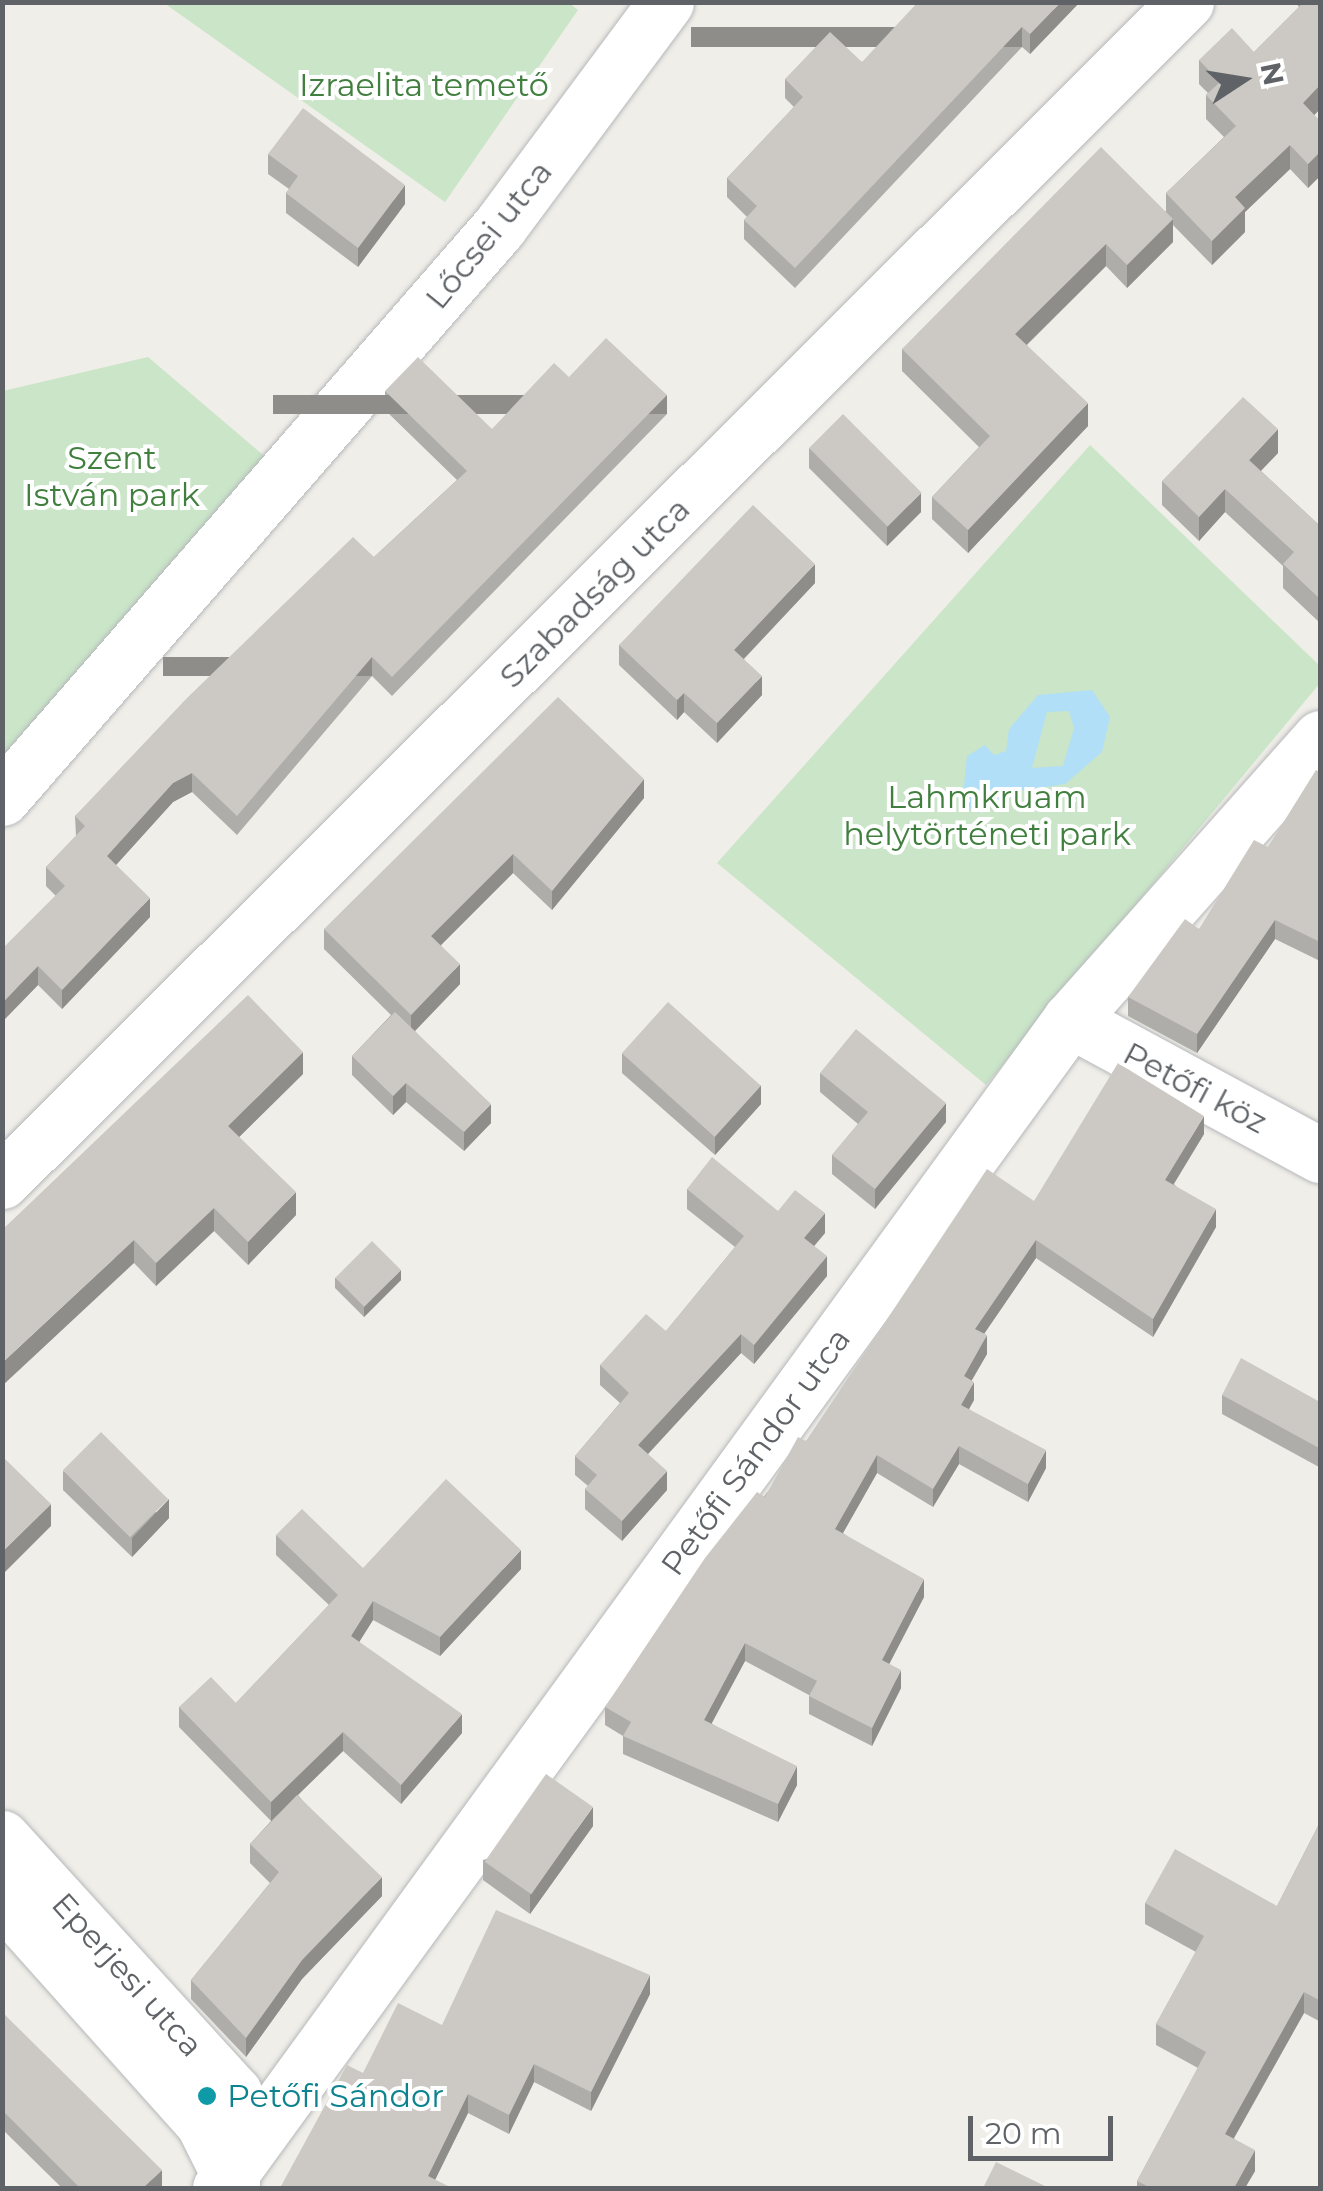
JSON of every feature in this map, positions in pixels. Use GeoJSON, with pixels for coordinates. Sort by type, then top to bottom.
{"type":"FeatureCollection","features":[{"type":"Feature","properties":{"kind":"street","name":"Lőcsei utca"},"geometry":{"type":"LineString","coordinates":[[2,798],[500,227],[666,2]]}},
{"type":"Feature","properties":{"kind":"street","name":"Szabadság utca"},"geometry":{"type":"LineString","coordinates":[[2,1181],[1186,2]]}},
{"type":"Feature","properties":{"kind":"street","name":"Petőfi Sándor utca"},"geometry":{"type":"LineString","coordinates":[[232,2185],[1070,1020],[1320,738]]}},
{"type":"Feature","properties":{"kind":"street","name":"Petőfi köz"},"geometry":{"type":"LineString","coordinates":[[1070,1020],[1320,1154]]}},
{"type":"Feature","properties":{"kind":"street","name":"Eperjesi utca"},"geometry":{"type":"LineString","coordinates":[[2,1838],[234,2093],[232,2185]]}},
{"type":"Feature","properties":{"kind":"street","name":"Eperjesi utca"},"geometry":{"type":"LineString","coordinates":[[2,1898],[203,2123],[232,2185]]}},
{"type":"Feature","properties":{"kind":"green space","name":"Izraelita temető"},"geometry":{"type":"Polygon","coordinates":[[[164,3],[569,3],[578,10],[445,202],[164,3]]]}},
{"type":"Feature","properties":{"kind":"green space","name":"Szent István park"},"geometry":{"type":"Polygon","coordinates":[[[148,357],[269,460],[3,769],[3,391],[148,357]]]}},
{"type":"Feature","properties":{"kind":"green space","name":"Lahmkruam helytörténeti park"},"geometry":{"type":"Polygon","coordinates":[[[1090,445],[1320,666],[1320,683],[986,1085],[717,863],[1090,445]]]}},
{"type":"Feature","properties":{"kind":"water"},"geometry":{"type":"Polygon","coordinates":[[[1092,690],[1110,717],[1102,752],[1065,784],[1012,792],[979,813],[962,805],[967,756],[985,745],[994,755],[1006,751],[1009,729],[1038,695],[1092,690]],[[1069,711],[1047,712],[1032,768],[1063,766],[1074,728],[1069,711]]]}},
{"type":"Feature","properties":{"kind":"building"},"geometry":{"type":"Polygon","coordinates":[[[918,2],[1061,2],[1030,34],[1022,27],[795,268],[744,220],[757,206],[727,178],[803,97],[785,79],[830,32],[862,62],[918,2]]]}},
{"type":"Feature","properties":{"kind":"building"},"geometry":{"type":"Polygon","coordinates":[[[1304,2],[1320,2],[1320,85],[1303,103],[1320,121],[1320,152],[1308,164],[1290,145],[1235,197],[1245,208],[1212,241],[1166,193],[1236,126],[1206,95],[1220,82],[1199,60],[1232,28],[1254,52],[1304,2]]]}},
{"type":"Feature","properties":{"kind":"building"},"geometry":{"type":"Polygon","coordinates":[[[303,108],[405,185],[358,248],[286,193],[298,176],[268,154],[303,108]]]}},
{"type":"Feature","properties":{"kind":"building"},"geometry":{"type":"Polygon","coordinates":[[[1101,147],[1173,219],[1127,265],[1106,244],[1015,334],[1088,403],[968,530],[932,497],[990,436],[902,349],[1101,147]]]}},
{"type":"Feature","properties":{"kind":"building"},"geometry":{"type":"Polygon","coordinates":[[[606,338],[667,395],[392,677],[372,657],[237,816],[192,773],[173,783],[107,856],[150,898],[62,990],[38,966],[2,1003],[2,949],[65,886],[46,867],[85,826],[75,816],[187,698],[353,537],[374,557],[467,471],[385,391],[418,357],[492,429],[554,363],[569,377],[606,338]]]}},
{"type":"Feature","properties":{"kind":"building"},"geometry":{"type":"Polygon","coordinates":[[[1243,397],[1278,429],[1249,460],[1318,524],[1320,521],[1320,599],[1283,564],[1294,552],[1225,489],[1199,517],[1162,481],[1243,397]]]}},
{"type":"Feature","properties":{"kind":"building"},"geometry":{"type":"Polygon","coordinates":[[[843,414],[921,492],[888,526],[809,448],[843,414]]]}},
{"type":"Feature","properties":{"kind":"building"},"geometry":{"type":"Polygon","coordinates":[[[753,505],[815,564],[734,650],[762,676],[717,723],[684,693],[677,700],[619,645],[753,505]]]}},
{"type":"Feature","properties":{"kind":"building"},"geometry":{"type":"Polygon","coordinates":[[[558,697],[644,779],[552,891],[513,854],[431,936],[460,964],[411,1015],[324,929],[558,697]]]}},
{"type":"Feature","properties":{"kind":"building"},"geometry":{"type":"Polygon","coordinates":[[[1316,770],[1320,772],[1320,942],[1275,920],[1197,1034],[1128,997],[1185,919],[1199,929],[1254,840],[1268,847],[1316,770]]]}},
{"type":"Feature","properties":{"kind":"building"},"geometry":{"type":"Polygon","coordinates":[[[248,995],[303,1052],[228,1126],[296,1192],[248,1242],[214,1208],[156,1263],[134,1240],[2,1363],[2,1230],[248,995]]]}},
{"type":"Feature","properties":{"kind":"building"},"geometry":{"type":"Polygon","coordinates":[[[668,1002],[761,1086],[715,1137],[622,1053],[668,1002]]]}},
{"type":"Feature","properties":{"kind":"building"},"geometry":{"type":"Polygon","coordinates":[[[395,1012],[491,1104],[464,1132],[406,1083],[393,1096],[352,1056],[395,1012]]]}},
{"type":"Feature","properties":{"kind":"building"},"geometry":{"type":"Polygon","coordinates":[[[856,1029],[946,1103],[875,1189],[832,1155],[868,1112],[820,1073],[856,1029]]]}},
{"type":"Feature","properties":{"kind":"building"},"geometry":{"type":"Polygon","coordinates":[[[1118,1063],[1204,1116],[1165,1180],[1216,1209],[1153,1319],[1036,1240],[975,1329],[987,1335],[964,1376],[974,1382],[961,1405],[1046,1450],[1028,1484],[959,1446],[933,1489],[877,1455],[835,1529],[924,1579],[882,1660],[901,1670],[872,1728],[809,1696],[817,1681],[745,1643],[704,1720],[797,1766],[778,1804],[623,1736],[631,1722],[605,1707],[705,1558],[757,1492],[765,1497],[798,1437],[806,1441],[987,1169],[1034,1201],[1118,1063]]]}},
{"type":"Feature","properties":{"kind":"building"},"geometry":{"type":"Polygon","coordinates":[[[712,1157],[778,1211],[795,1190],[825,1213],[804,1238],[827,1256],[754,1345],[741,1334],[638,1445],[667,1471],[622,1521],[585,1489],[597,1475],[575,1456],[629,1393],[600,1365],[646,1314],[666,1331],[744,1236],[687,1189],[712,1157]]]}},
{"type":"Feature","properties":{"kind":"building"},"geometry":{"type":"Polygon","coordinates":[[[372,1241],[401,1270],[364,1307],[335,1278],[372,1241]]]}},
{"type":"Feature","properties":{"kind":"building"},"geometry":{"type":"Polygon","coordinates":[[[1241,1358],[1320,1402],[1319,1448],[1222,1395],[1241,1358]]]}},
{"type":"Feature","properties":{"kind":"building"},"geometry":{"type":"Polygon","coordinates":[[[101,1432],[168,1499],[130,1537],[63,1470],[101,1432]]]}},
{"type":"Feature","properties":{"kind":"building"},"geometry":{"type":"Polygon","coordinates":[[[2,1456],[51,1504],[2,1552],[2,1456]]]}},
{"type":"Feature","properties":{"kind":"building"},"geometry":{"type":"Polygon","coordinates":[[[446,1479],[521,1550],[440,1637],[373,1601],[351,1636],[462,1714],[401,1785],[343,1732],[271,1802],[179,1707],[211,1677],[236,1703],[338,1595],[276,1535],[302,1509],[363,1568],[446,1479]]]}},
{"type":"Feature","properties":{"kind":"building"},"geometry":{"type":"Polygon","coordinates":[[[546,1774],[593,1807],[531,1894],[485,1862],[546,1774]]]}},
{"type":"Feature","properties":{"kind":"building"},"geometry":{"type":"Polygon","coordinates":[[[297,1795],[382,1877],[302,1960],[246,2038],[191,1980],[279,1872],[250,1844],[297,1795]]]}},
{"type":"Feature","properties":{"kind":"building"},"geometry":{"type":"Polygon","coordinates":[[[1320,1822],[1320,1997],[1319,2000],[1304,1992],[1225,2134],[1255,2150],[1234,2188],[1151,2188],[1137,2181],[1206,2052],[1156,2024],[1204,1936],[1145,1903],[1175,1849],[1277,1906],[1320,1822]]]}},
{"type":"Feature","properties":{"kind":"building"},"geometry":{"type":"Polygon","coordinates":[[[496,1910],[650,1975],[591,2092],[534,2064],[509,2115],[468,2094],[428,2176],[452,2188],[280,2188],[347,2065],[363,2073],[398,2003],[442,2025],[496,1910]]]}},
{"type":"Feature","properties":{"kind":"building"},"geometry":{"type":"Polygon","coordinates":[[[2,2012],[162,2170],[143,2188],[80,2188],[2,2110],[2,2012]]]}},
{"type":"Feature","properties":{"kind":"building"},"geometry":{"type":"Polygon","coordinates":[[[996,2162],[1049,2188],[983,2188],[996,2162]]]}},
{"type":"Feature","properties":{"kind":"place","name":"Petőfi Sándor"},"geometry":{"type":"Point","coordinates":[207,2096]}}]}
